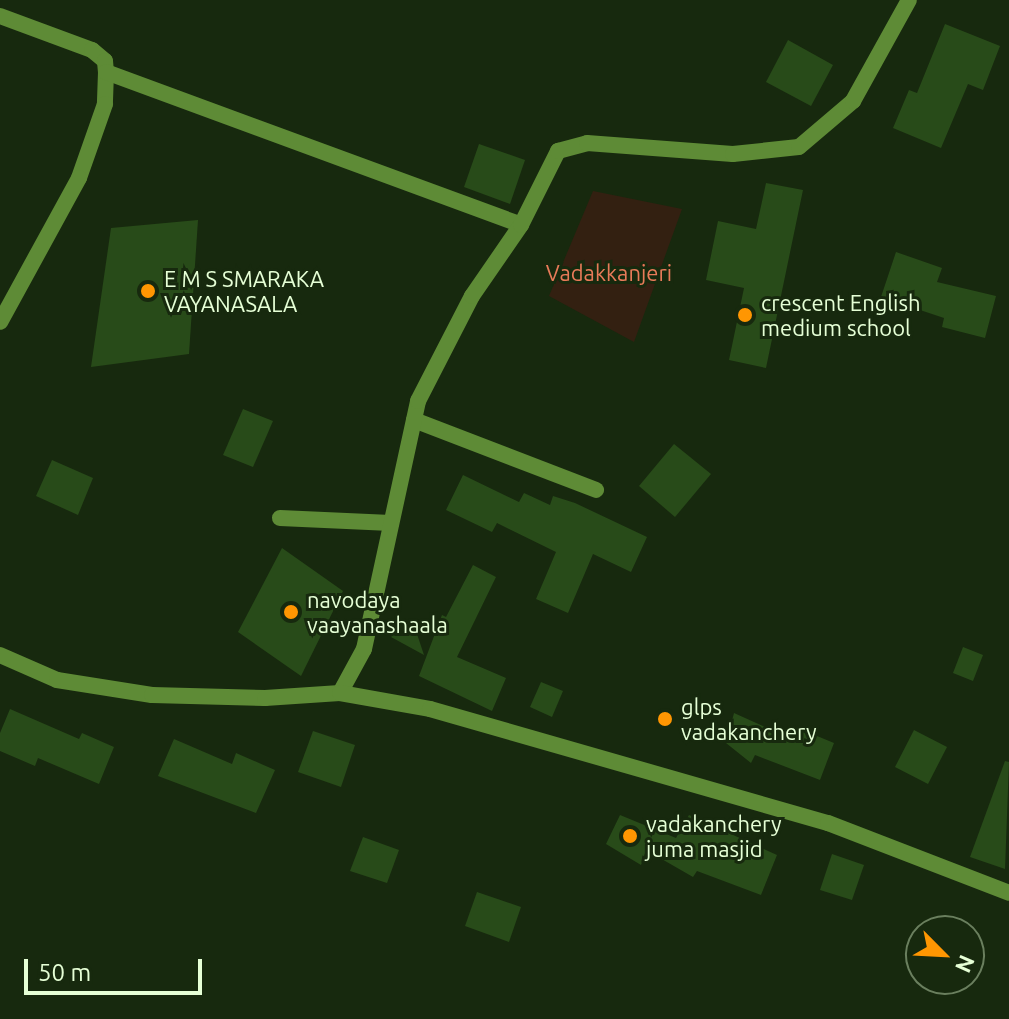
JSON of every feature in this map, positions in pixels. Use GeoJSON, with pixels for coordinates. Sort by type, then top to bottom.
{"type":"FeatureCollection","features":[{"type":"Feature","properties":{"kind":"street"},"geometry":{"type":"LineString","coordinates":[[340,693],[364,649],[418,401],[472,296],[521,225],[558,151],[573,147],[656,144],[733,154],[799,147],[853,101],[909,0]]}},
{"type":"Feature","properties":{"kind":"street"},"geometry":{"type":"LineString","coordinates":[[0,16],[92,50],[105,61],[106,72],[105,104],[79,178],[0,322]]}},
{"type":"Feature","properties":{"kind":"street"},"geometry":{"type":"LineString","coordinates":[[106,72],[521,225]]}},
{"type":"Feature","properties":{"kind":"street"},"geometry":{"type":"LineString","coordinates":[[414,420],[596,490]]}},
{"type":"Feature","properties":{"kind":"street"},"geometry":{"type":"LineString","coordinates":[[280,518],[391,523]]}},
{"type":"Feature","properties":{"kind":"street"},"geometry":{"type":"LineString","coordinates":[[0,655],[57,680],[152,695],[265,698],[340,693],[430,709],[828,823],[1009,893]]}},
{"type":"Feature","properties":{"kind":"green space","name":"Vadakkanjeri"},"geometry":{"type":"Polygon","coordinates":[[[593,191],[682,209],[634,342],[549,296],[593,191]]]}},
{"type":"Feature","properties":{"kind":"building"},"geometry":{"type":"Polygon","coordinates":[[[945,24],[1000,46],[983,90],[968,84],[941,148],[893,128],[909,90],[917,93],[945,24]]]}},
{"type":"Feature","properties":{"kind":"building"},"geometry":{"type":"Polygon","coordinates":[[[788,40],[833,65],[811,106],[766,82],[788,40]]]}},
{"type":"Feature","properties":{"kind":"building"},"geometry":{"type":"Polygon","coordinates":[[[479,144],[525,160],[510,204],[464,187],[479,144]]]}},
{"type":"Feature","properties":{"kind":"building"},"geometry":{"type":"Polygon","coordinates":[[[766,183],[803,190],[766,368],[729,360],[744,288],[706,280],[718,221],[756,229],[766,183]]]}},
{"type":"Feature","properties":{"kind":"building","name":"E M S SMARAKA VAYANASALA"},"geometry":{"type":"Polygon","coordinates":[[[198,220],[189,354],[91,367],[111,228],[198,220]]]}},
{"type":"Feature","properties":{"kind":"building"},"geometry":{"type":"Polygon","coordinates":[[[896,252],[942,268],[937,282],[996,296],[985,338],[942,327],[944,318],[881,297],[896,252]]]}},
{"type":"Feature","properties":{"kind":"building"},"geometry":{"type":"Polygon","coordinates":[[[243,409],[273,421],[253,467],[223,455],[243,409]]]}},
{"type":"Feature","properties":{"kind":"building"},"geometry":{"type":"Polygon","coordinates":[[[674,444],[711,474],[675,517],[639,486],[674,444]]]}},
{"type":"Feature","properties":{"kind":"building"},"geometry":{"type":"Polygon","coordinates":[[[52,460],[93,478],[78,515],[36,496],[52,460]]]}},
{"type":"Feature","properties":{"kind":"building"},"geometry":{"type":"Polygon","coordinates":[[[463,475],[519,502],[524,493],[550,505],[553,496],[575,503],[647,537],[631,572],[593,554],[568,613],[536,599],[556,552],[497,523],[492,532],[446,510],[463,475]]]}},
{"type":"Feature","properties":{"kind":"building","name":"navodaya vaayanashaala"},"geometry":{"type":"Polygon","coordinates":[[[282,548],[343,591],[301,676],[238,632],[282,548]]]}},
{"type":"Feature","properties":{"kind":"building"},"geometry":{"type":"Polygon","coordinates":[[[473,565],[496,577],[457,657],[506,678],[492,711],[419,676],[442,615],[446,617],[473,565]]]}},
{"type":"Feature","properties":{"kind":"building"},"geometry":{"type":"Polygon","coordinates":[[[412,619],[424,655],[391,637],[412,619]]]}},
{"type":"Feature","properties":{"kind":"building"},"geometry":{"type":"Polygon","coordinates":[[[963,647],[983,655],[973,681],[953,673],[963,647]]]}},
{"type":"Feature","properties":{"kind":"building"},"geometry":{"type":"Polygon","coordinates":[[[541,682],[563,691],[552,717],[530,707],[541,682]]]}},
{"type":"Feature","properties":{"kind":"building"},"geometry":{"type":"Polygon","coordinates":[[[10,709],[79,739],[82,733],[114,747],[99,784],[38,758],[35,766],[0,751],[0,733],[10,709]]]}},
{"type":"Feature","properties":{"kind":"building"},"geometry":{"type":"Polygon","coordinates":[[[734,713],[796,741],[800,729],[834,743],[820,780],[755,755],[751,763],[726,743],[734,713]]]}},
{"type":"Feature","properties":{"kind":"building"},"geometry":{"type":"Polygon","coordinates":[[[914,730],[947,747],[928,784],[895,767],[914,730]]]}},
{"type":"Feature","properties":{"kind":"building"},"geometry":{"type":"Polygon","coordinates":[[[313,731],[355,745],[341,787],[298,772],[313,731]]]}},
{"type":"Feature","properties":{"kind":"building"},"geometry":{"type":"Polygon","coordinates":[[[174,739],[232,764],[236,753],[275,770],[256,813],[158,776],[174,739]]]}},
{"type":"Feature","properties":{"kind":"building"},"geometry":{"type":"Polygon","coordinates":[[[1005,761],[1009,762],[1005,869],[970,857],[1005,761]]]}},
{"type":"Feature","properties":{"kind":"building"},"geometry":{"type":"Polygon","coordinates":[[[620,815],[676,838],[689,815],[777,855],[761,895],[697,871],[693,877],[646,850],[641,865],[606,844],[620,815]]]}},
{"type":"Feature","properties":{"kind":"building"},"geometry":{"type":"Polygon","coordinates":[[[363,837],[399,850],[387,883],[350,871],[363,837]]]}},
{"type":"Feature","properties":{"kind":"building"},"geometry":{"type":"Polygon","coordinates":[[[832,854],[864,865],[852,900],[820,890],[832,854]]]}},
{"type":"Feature","properties":{"kind":"building"},"geometry":{"type":"Polygon","coordinates":[[[477,892],[521,907],[509,942],[465,926],[477,892]]]}},
{"type":"Feature","properties":{"kind":"place","name":"E M S SMARAKA VAYANASALA"},"geometry":{"type":"Point","coordinates":[148,291]}},
{"type":"Feature","properties":{"kind":"place","name":"crescent English medium school"},"geometry":{"type":"Point","coordinates":[745,315]}},
{"type":"Feature","properties":{"kind":"place","name":"navodaya vaayanashaala"},"geometry":{"type":"Point","coordinates":[291,612]}},
{"type":"Feature","properties":{"kind":"place","name":"glps vadakanchery"},"geometry":{"type":"Point","coordinates":[665,719]}},
{"type":"Feature","properties":{"kind":"place","name":"vadakanchery juma masjid"},"geometry":{"type":"Point","coordinates":[630,836]}}]}
